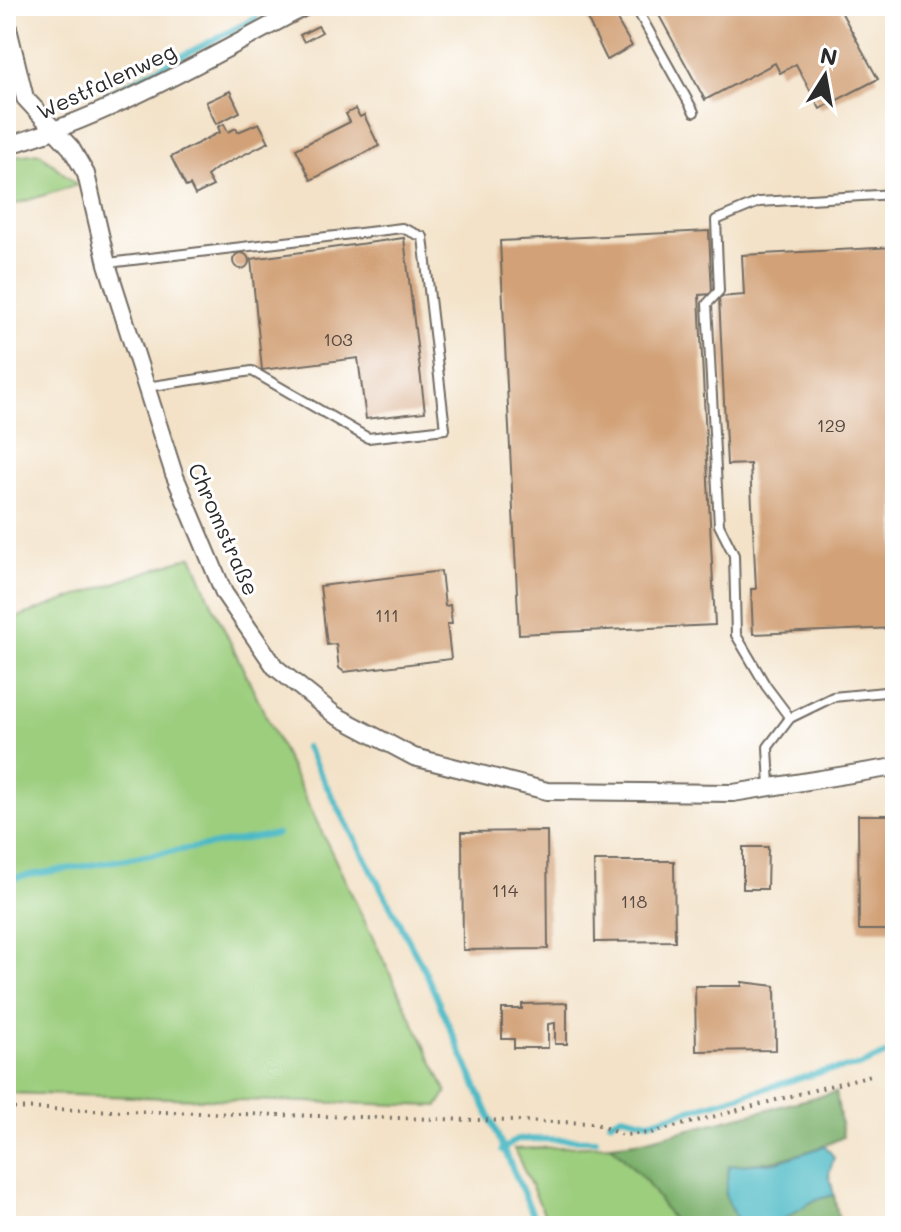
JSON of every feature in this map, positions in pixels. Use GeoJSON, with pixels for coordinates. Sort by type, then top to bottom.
{"type":"FeatureCollection","features":[{"type":"Feature","properties":{"kind":"street","name":"Westfalenweg"},"geometry":{"type":"LineString","coordinates":[[6,146],[54,132],[100,113],[307,6]]}},
{"type":"Feature","properties":{"kind":"street","name":"Chromstraße"},"geometry":{"type":"LineString","coordinates":[[6,20],[25,98],[71,148],[86,174],[107,264],[174,474],[224,593],[275,667],[335,715],[414,757],[547,791],[733,793],[895,767]]}},
{"type":"Feature","properties":{"kind":"lane"},"geometry":{"type":"LineString","coordinates":[[635,6],[694,112]]}},
{"type":"Feature","properties":{"kind":"lane"},"geometry":{"type":"LineString","coordinates":[[790,718],[736,635],[734,555],[719,525],[707,304],[719,291],[716,220],[759,202],[895,194]]}},
{"type":"Feature","properties":{"kind":"lane"},"geometry":{"type":"LineString","coordinates":[[107,264],[402,228],[423,237],[445,429],[368,438],[252,371],[146,387]]}},
{"type":"Feature","properties":{"kind":"lane"},"geometry":{"type":"LineString","coordinates":[[770,787],[768,747],[790,718],[833,697],[895,691]]}},
{"type":"Feature","properties":{"kind":"path"},"geometry":{"type":"LineString","coordinates":[[6,1108],[594,1123],[622,1135],[651,1133],[871,1075]]}},
{"type":"Feature","properties":{"kind":"green space"},"geometry":{"type":"Polygon","coordinates":[[[40,153],[77,185],[6,207],[6,157],[40,153]]]}},
{"type":"Feature","properties":{"kind":"green space"},"geometry":{"type":"Polygon","coordinates":[[[192,556],[212,604],[447,1092],[438,1106],[6,1093],[6,621],[192,556]]]}},
{"type":"Feature","properties":{"kind":"green space"},"geometry":{"type":"Polygon","coordinates":[[[836,1092],[843,1137],[788,1158],[729,1166],[774,1224],[815,1200],[834,1195],[840,1226],[677,1226],[646,1181],[611,1145],[643,1141],[836,1092]]]}},
{"type":"Feature","properties":{"kind":"green space"},"geometry":{"type":"Polygon","coordinates":[[[611,1145],[646,1181],[677,1226],[550,1226],[514,1149],[611,1145]]]}},
{"type":"Feature","properties":{"kind":"water"},"geometry":{"type":"Polygon","coordinates":[[[825,1146],[834,1157],[829,1174],[834,1195],[815,1200],[775,1224],[737,1220],[725,1195],[729,1166],[777,1162],[825,1146]]]}},
{"type":"Feature","properties":{"kind":"building"},"geometry":{"type":"Polygon","coordinates":[[[581,6],[609,6],[632,46],[607,60],[581,6]]]}},
{"type":"Feature","properties":{"kind":"building"},"geometry":{"type":"Polygon","coordinates":[[[654,6],[838,6],[878,79],[820,109],[796,64],[780,73],[775,63],[705,100],[654,6]]]}},
{"type":"Feature","properties":{"kind":"building"},"geometry":{"type":"Polygon","coordinates":[[[318,26],[322,32],[304,42],[300,35],[318,26]]]}},
{"type":"Feature","properties":{"kind":"building"},"geometry":{"type":"Polygon","coordinates":[[[230,91],[240,112],[216,124],[206,102],[230,91]]]}},
{"type":"Feature","properties":{"kind":"building"},"geometry":{"type":"Polygon","coordinates":[[[355,109],[360,117],[364,115],[379,146],[311,180],[296,149],[350,122],[346,114],[355,109]]]}},
{"type":"Feature","properties":{"kind":"building"},"geometry":{"type":"Polygon","coordinates":[[[259,123],[269,142],[217,168],[207,176],[213,186],[195,195],[190,185],[186,187],[171,157],[220,132],[218,127],[224,124],[228,132],[236,128],[238,132],[259,123]]]}},
{"type":"Feature","properties":{"kind":"building"},"geometry":{"type":"Polygon","coordinates":[[[709,231],[712,294],[699,295],[715,625],[519,634],[500,241],[709,231]]]}},
{"type":"Feature","properties":{"kind":"building"},"geometry":{"type":"Polygon","coordinates":[[[404,238],[425,412],[366,419],[358,358],[262,370],[251,259],[404,238]]]}},
{"type":"Feature","properties":{"kind":"building"},"geometry":{"type":"Polygon","coordinates":[[[895,247],[895,628],[753,634],[751,589],[756,589],[750,464],[727,465],[719,297],[744,295],[742,255],[895,247]]]}},
{"type":"Feature","properties":{"kind":"building"},"geometry":{"type":"Polygon","coordinates":[[[238,253],[244,253],[249,261],[247,267],[238,269],[233,264],[233,258],[238,253]]]}},
{"type":"Feature","properties":{"kind":"building"},"geometry":{"type":"Polygon","coordinates":[[[441,571],[445,606],[450,605],[452,624],[447,624],[451,659],[344,672],[339,668],[336,644],[327,645],[320,586],[441,571]]]}},
{"type":"Feature","properties":{"kind":"building"},"geometry":{"type":"Polygon","coordinates":[[[858,815],[895,815],[895,930],[859,930],[858,815]]]}},
{"type":"Feature","properties":{"kind":"building"},"geometry":{"type":"Polygon","coordinates":[[[547,831],[548,949],[463,950],[462,832],[547,831]]]}},
{"type":"Feature","properties":{"kind":"building"},"geometry":{"type":"Polygon","coordinates":[[[743,847],[768,847],[767,889],[743,889],[743,847]]]}},
{"type":"Feature","properties":{"kind":"building"},"geometry":{"type":"Polygon","coordinates":[[[594,861],[674,861],[675,941],[595,942],[594,861]]]}},
{"type":"Feature","properties":{"kind":"building"},"geometry":{"type":"Polygon","coordinates":[[[742,982],[775,986],[776,1050],[696,1051],[695,986],[742,986],[742,982]]]}},
{"type":"Feature","properties":{"kind":"building"},"geometry":{"type":"Polygon","coordinates":[[[567,1003],[567,1044],[555,1044],[555,1023],[548,1024],[548,1048],[514,1048],[514,1039],[502,1039],[502,1009],[522,1009],[522,1004],[567,1003]]]}},
{"type":"Feature","properties":{"kind":"waterway"},"geometry":{"type":"LineString","coordinates":[[102,97],[256,18]]}},
{"type":"Feature","properties":{"kind":"waterway"},"geometry":{"type":"LineString","coordinates":[[306,747],[424,969],[538,1226]]}},
{"type":"Feature","properties":{"kind":"waterway"},"geometry":{"type":"LineString","coordinates":[[6,879],[277,834]]}},
{"type":"Feature","properties":{"kind":"waterway"},"geometry":{"type":"LineString","coordinates":[[610,1122],[622,1116],[649,1122],[825,1071],[859,1066],[895,1050]]}},
{"type":"Feature","properties":{"kind":"waterway"},"geometry":{"type":"LineString","coordinates":[[502,1150],[518,1139],[596,1140]]}}]}
